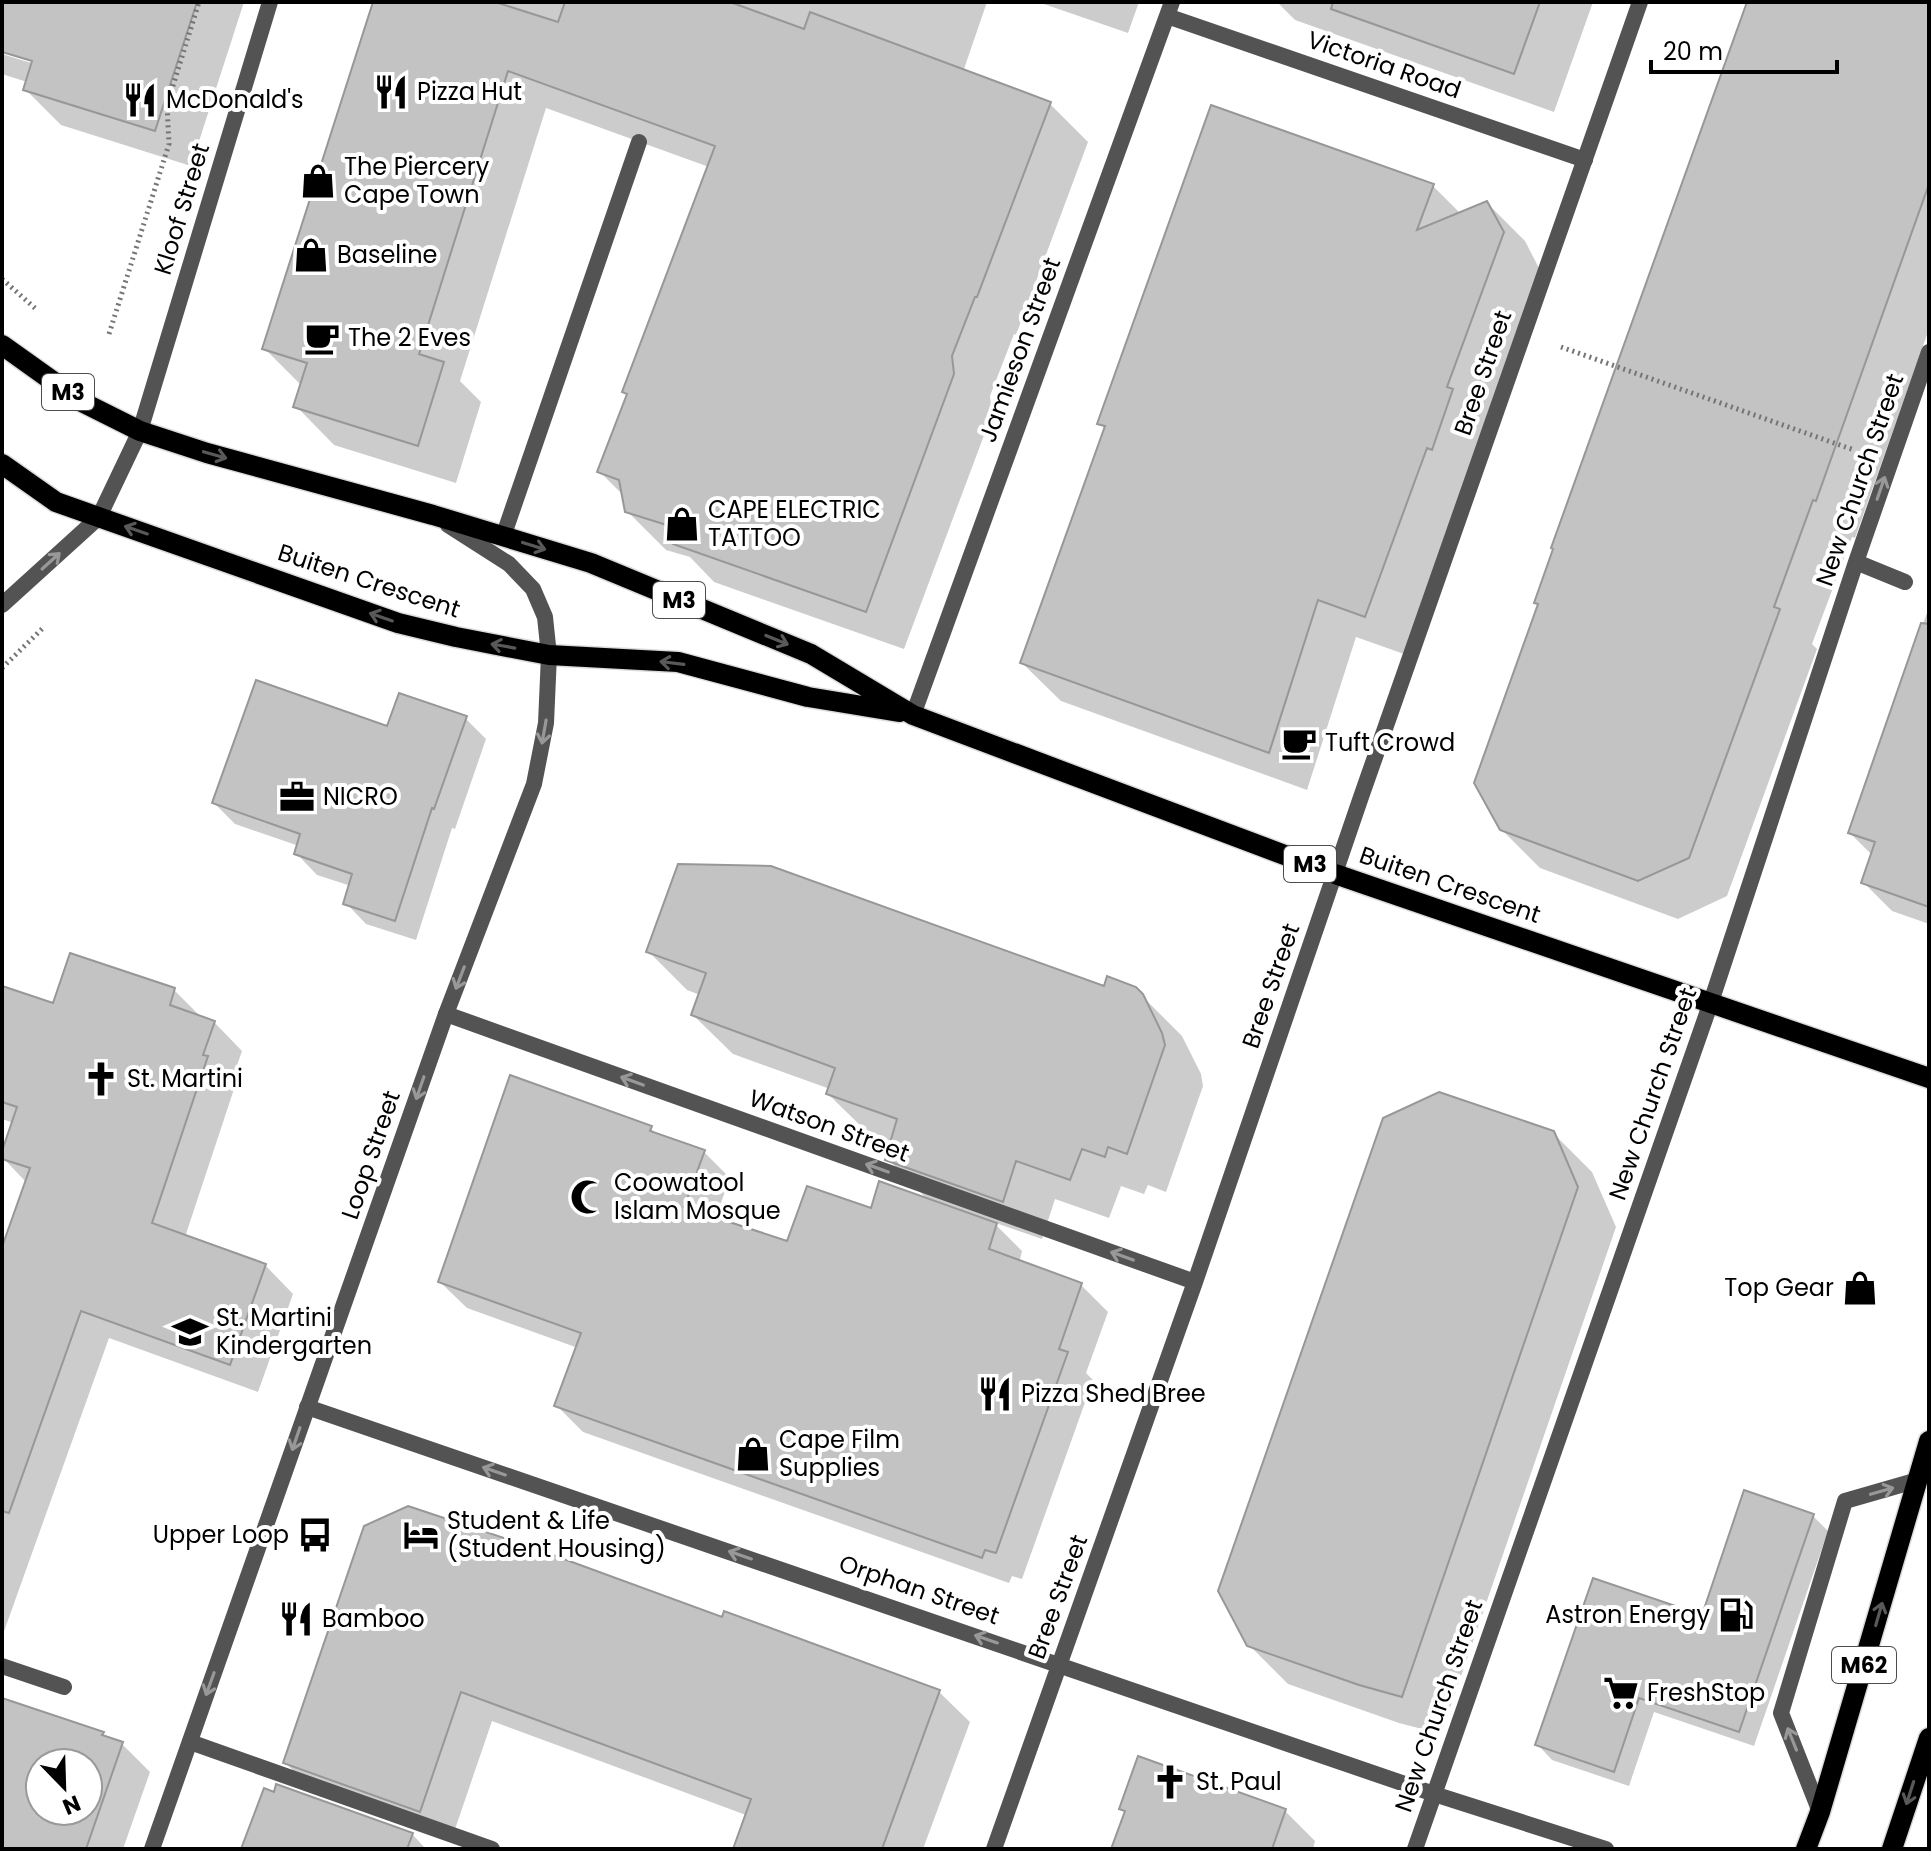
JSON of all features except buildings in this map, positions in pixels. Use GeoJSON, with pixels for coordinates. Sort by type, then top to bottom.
{"type":"FeatureCollection","features":[{"type":"Feature","properties":{"kind":"main road","name":"M3"},"geometry":{"type":"LineString","coordinates":[[2,345],[82,402],[140,431]]}},
{"type":"Feature","properties":{"kind":"main road","name":"Buiten Crescent"},"geometry":{"type":"LineString","coordinates":[[140,431],[591,563],[811,654],[913,715],[1335,874],[1929,1078]]}},
{"type":"Feature","properties":{"kind":"main road","name":"M3"},"geometry":{"type":"LineString","coordinates":[[2,464],[56,502],[99,517]]}},
{"type":"Feature","properties":{"kind":"main road","name":"Buiten Crescent"},"geometry":{"type":"LineString","coordinates":[[99,517],[398,623],[549,655],[678,662],[808,697],[913,715]]}},
{"type":"Feature","properties":{"kind":"main road","name":"M62"},"geometry":{"type":"LineString","coordinates":[[1806,1849],[1820,1812],[1929,1441]]}},
{"type":"Feature","properties":{"kind":"main road"},"geometry":{"type":"LineString","coordinates":[[1892,1849],[1929,1738]]}},
{"type":"Feature","properties":{"kind":"street","name":"Kloof Street"},"geometry":{"type":"LineString","coordinates":[[99,517],[140,431],[270,2]]}},
{"type":"Feature","properties":{"kind":"street","name":"Bree Street"},"geometry":{"type":"LineString","coordinates":[[994,1849],[1195,1282],[1640,2]]}},
{"type":"Feature","properties":{"kind":"street","name":"Victoria Road"},"geometry":{"type":"LineString","coordinates":[[1170,9],[1585,160]]}},
{"type":"Feature","properties":{"kind":"street","name":"Jamieson Street"},"geometry":{"type":"LineString","coordinates":[[913,715],[1170,9]]}},
{"type":"Feature","properties":{"kind":"street"},"geometry":{"type":"LineString","coordinates":[[503,537],[639,142]]}},
{"type":"Feature","properties":{"kind":"street","name":"New Church Street"},"geometry":{"type":"LineString","coordinates":[[1415,1849],[1711,1002],[1856,562],[1929,352]]}},
{"type":"Feature","properties":{"kind":"street","name":"Loop Street"},"geometry":{"type":"LineString","coordinates":[[152,1849],[446,1014],[534,784],[546,723],[549,655],[545,617],[533,589],[509,564],[433,515]]}},
{"type":"Feature","properties":{"kind":"street"},"geometry":{"type":"LineString","coordinates":[[2,605],[99,517]]}},
{"type":"Feature","properties":{"kind":"street"},"geometry":{"type":"LineString","coordinates":[[1856,562],[1905,582]]}},
{"type":"Feature","properties":{"kind":"street","name":"Watson Street"},"geometry":{"type":"LineString","coordinates":[[446,1014],[1195,1282]]}},
{"type":"Feature","properties":{"kind":"street","name":"Orphan Street"},"geometry":{"type":"LineString","coordinates":[[307,1407],[1434,1794],[1606,1849]]}},
{"type":"Feature","properties":{"kind":"street"},"geometry":{"type":"LineString","coordinates":[[1820,1812],[1781,1713],[1845,1501],[1918,1480]]}},
{"type":"Feature","properties":{"kind":"street"},"geometry":{"type":"LineString","coordinates":[[2,1666],[64,1687]]}},
{"type":"Feature","properties":{"kind":"street"},"geometry":{"type":"LineString","coordinates":[[190,1742],[492,1849]]}},
{"type":"Feature","properties":{"kind":"path"},"geometry":{"type":"LineString","coordinates":[[109,334],[169,144],[167,105],[199,2]]}},
{"type":"Feature","properties":{"kind":"path"},"geometry":{"type":"LineString","coordinates":[[2,279],[36,309]]}},
{"type":"Feature","properties":{"kind":"path"},"geometry":{"type":"LineString","coordinates":[[1523,333],[1836,444]]}},
{"type":"Feature","properties":{"kind":"path"},"geometry":{"type":"LineString","coordinates":[[2,668],[48,624]]}},
{"type":"Feature","properties":{"kind":"place","name":"Pizza Hut"},"geometry":{"type":"Point","coordinates":[391,92]}},
{"type":"Feature","properties":{"kind":"place","name":"McDonald's"},"geometry":{"type":"Point","coordinates":[140,100]}},
{"type":"Feature","properties":{"kind":"place","name":"The Piercery Cape Town"},"geometry":{"type":"Point","coordinates":[318,181]}},
{"type":"Feature","properties":{"kind":"place","name":"Baseline"},"geometry":{"type":"Point","coordinates":[311,255]}},
{"type":"Feature","properties":{"kind":"place","name":"The 2 Eves"},"geometry":{"type":"Point","coordinates":[322,338]}},
{"type":"Feature","properties":{"kind":"place","name":"CAPE ELECTRIC TATTOO"},"geometry":{"type":"Point","coordinates":[682,524]}},
{"type":"Feature","properties":{"kind":"place","name":"Tuft Crowd"},"geometry":{"type":"Point","coordinates":[1299,743]}},
{"type":"Feature","properties":{"kind":"place","name":"NICRO"},"geometry":{"type":"Point","coordinates":[297,797]}},
{"type":"Feature","properties":{"kind":"place","name":"St. Martini"},"geometry":{"type":"Point","coordinates":[101,1079]}},
{"type":"Feature","properties":{"kind":"place","name":"Coowatool Islam Mosque"},"geometry":{"type":"Point","coordinates":[588,1197]}},
{"type":"Feature","properties":{"kind":"place","name":"Top Gear"},"geometry":{"type":"Point","coordinates":[1860,1288]}},
{"type":"Feature","properties":{"kind":"place","name":"St. Martini Kindergarten"},"geometry":{"type":"Point","coordinates":[190,1332]}},
{"type":"Feature","properties":{"kind":"place","name":"Pizza Shed Bree"},"geometry":{"type":"Point","coordinates":[995,1394]}},
{"type":"Feature","properties":{"kind":"place","name":"Cape Film Supplies"},"geometry":{"type":"Point","coordinates":[753,1454]}},
{"type":"Feature","properties":{"kind":"place","name":"Upper Loop"},"geometry":{"type":"Point","coordinates":[315,1535]}},
{"type":"Feature","properties":{"kind":"place","name":"Student & Life (Student Housing)"},"geometry":{"type":"Point","coordinates":[421,1535]}},
{"type":"Feature","properties":{"kind":"place","name":"Astron Energy"},"geometry":{"type":"Point","coordinates":[1736,1615]}},
{"type":"Feature","properties":{"kind":"place","name":"Bamboo"},"geometry":{"type":"Point","coordinates":[296,1619]}},
{"type":"Feature","properties":{"kind":"place","name":"FreshStop"},"geometry":{"type":"Point","coordinates":[1621,1693]}},
{"type":"Feature","properties":{"kind":"place","name":"St. Paul"},"geometry":{"type":"Point","coordinates":[1170,1782]}}]}
